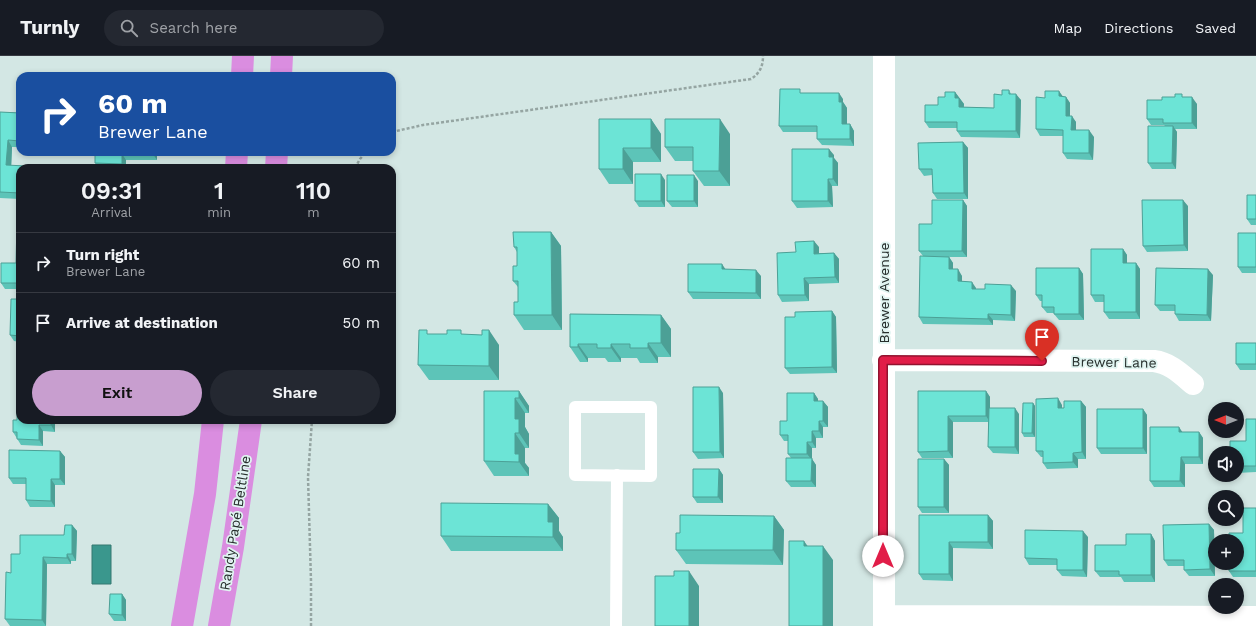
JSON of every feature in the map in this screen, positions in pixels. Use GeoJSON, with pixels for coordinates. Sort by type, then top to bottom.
{"type":"FeatureCollection","features":[{"type":"Feature","properties":{"kind":"highway"},"geometry":{"type":"LineString","coordinates":[[242,72],[243,56]]}},
{"type":"Feature","properties":{"kind":"highway"},"geometry":{"type":"LineString","coordinates":[[281,72],[282,56]]}},
{"type":"Feature","properties":{"kind":"highway"},"geometry":{"type":"LineString","coordinates":[[182,626],[206,494],[213,424]]}},
{"type":"Feature","properties":{"kind":"highway","name":"Randy Papé Beltline"},"geometry":{"type":"LineString","coordinates":[[219,626],[250,424]]}},
{"type":"Feature","properties":{"kind":"street","name":"Brewer Avenue"},"geometry":{"type":"LineString","coordinates":[[884,56],[884,621]]}},
{"type":"Feature","properties":{"kind":"street","name":"Brewer Lane"},"geometry":{"type":"LineString","coordinates":[[883,360],[1154,361],[1161,362],[1173,368],[1193,384]]}},
{"type":"Feature","properties":{"kind":"street"},"geometry":{"type":"LineString","coordinates":[[884,621],[1186,621],[1256,617]]}},
{"type":"Feature","properties":{"kind":"lane"},"geometry":{"type":"LineString","coordinates":[[575,407],[651,407],[650,476],[617,475],[575,475],[575,407]]}},
{"type":"Feature","properties":{"kind":"lane"},"geometry":{"type":"LineString","coordinates":[[616,626],[617,475]]}},
{"type":"Feature","properties":{"kind":"path"},"geometry":{"type":"LineString","coordinates":[[396,131],[431,124],[751,78],[757,75],[762,68],[763,56]]}},
{"type":"Feature","properties":{"kind":"path"},"geometry":{"type":"LineString","coordinates":[[310,626],[311,581],[308,477],[312,424]]}},
{"type":"Feature","properties":{"kind":"water"},"geometry":{"type":"Polygon","coordinates":[[[92,545],[111,545],[111,584],[92,584],[92,545]]]}},
{"type":"Feature","properties":{"kind":"building"},"geometry":{"type":"Polygon","coordinates":[[[780,89],[800,89],[800,93],[839,93],[839,102],[842,102],[842,124],[850,124],[850,139],[817,139],[817,126],[779,126],[780,89]]]}},
{"type":"Feature","properties":{"kind":"building"},"geometry":{"type":"Polygon","coordinates":[[[1002,90],[1009,90],[1009,94],[1016,94],[1016,131],[957,131],[957,122],[925,122],[925,105],[938,105],[938,97],[945,97],[945,92],[955,92],[955,98],[959,98],[959,107],[994,108],[994,94],[1002,95],[1002,90]]]}},
{"type":"Feature","properties":{"kind":"building"},"geometry":{"type":"Polygon","coordinates":[[[1045,91],[1059,91],[1059,96],[1066,97],[1066,116],[1072,116],[1071,130],[1089,130],[1089,153],[1063,153],[1063,130],[1036,129],[1036,97],[1045,98],[1045,91]]]}},
{"type":"Feature","properties":{"kind":"building"},"geometry":{"type":"Polygon","coordinates":[[[1175,94],[1182,94],[1182,97],[1192,97],[1192,123],[1163,123],[1163,119],[1147,119],[1147,100],[1162,100],[1162,97],[1175,97],[1175,94]]]}},
{"type":"Feature","properties":{"kind":"building"},"geometry":{"type":"Polygon","coordinates":[[[0,112],[16,113],[16,141],[8,140],[6,165],[16,166],[16,193],[0,192],[0,112]]]}},
{"type":"Feature","properties":{"kind":"building"},"geometry":{"type":"Polygon","coordinates":[[[599,119],[651,119],[651,148],[623,148],[623,169],[599,169],[599,119]]]}},
{"type":"Feature","properties":{"kind":"building"},"geometry":{"type":"Polygon","coordinates":[[[665,119],[720,119],[719,171],[693,171],[693,147],[665,147],[665,119]]]}},
{"type":"Feature","properties":{"kind":"building"},"geometry":{"type":"Polygon","coordinates":[[[1148,126],[1173,126],[1172,163],[1148,163],[1148,126]]]}},
{"type":"Feature","properties":{"kind":"building"},"geometry":{"type":"Polygon","coordinates":[[[963,142],[964,193],[933,193],[932,169],[919,169],[918,143],[963,142]]]}},
{"type":"Feature","properties":{"kind":"building"},"geometry":{"type":"Polygon","coordinates":[[[792,149],[829,149],[829,157],[833,157],[833,179],[828,179],[828,201],[792,201],[792,149]]]}},
{"type":"Feature","properties":{"kind":"building"},"geometry":{"type":"Polygon","coordinates":[[[95,156],[122,156],[122,164],[95,163],[95,156]]]}},
{"type":"Feature","properties":{"kind":"building"},"geometry":{"type":"Polygon","coordinates":[[[635,174],[661,174],[661,201],[635,201],[635,174]]]}},
{"type":"Feature","properties":{"kind":"building"},"geometry":{"type":"Polygon","coordinates":[[[667,175],[694,175],[694,201],[667,201],[667,175]]]}},
{"type":"Feature","properties":{"kind":"building"},"geometry":{"type":"Polygon","coordinates":[[[1247,195],[1256,195],[1256,219],[1247,219],[1247,195]]]}},
{"type":"Feature","properties":{"kind":"building"},"geometry":{"type":"Polygon","coordinates":[[[932,200],[963,200],[962,251],[919,251],[919,224],[932,224],[932,200]]]}},
{"type":"Feature","properties":{"kind":"building"},"geometry":{"type":"Polygon","coordinates":[[[1142,200],[1183,200],[1184,245],[1143,246],[1142,200]]]}},
{"type":"Feature","properties":{"kind":"building"},"geometry":{"type":"Polygon","coordinates":[[[513,232],[551,232],[552,315],[514,315],[514,302],[518,302],[518,281],[513,281],[513,266],[517,266],[517,247],[514,247],[513,232]]]}},
{"type":"Feature","properties":{"kind":"building"},"geometry":{"type":"Polygon","coordinates":[[[1238,233],[1256,233],[1256,267],[1238,267],[1238,233]]]}},
{"type":"Feature","properties":{"kind":"building"},"geometry":{"type":"Polygon","coordinates":[[[814,241],[814,254],[834,253],[835,277],[804,278],[805,295],[778,295],[777,253],[796,252],[795,242],[814,241]]]}},
{"type":"Feature","properties":{"kind":"building"},"geometry":{"type":"Polygon","coordinates":[[[1091,249],[1123,249],[1123,263],[1136,263],[1136,312],[1104,312],[1104,295],[1091,295],[1091,249]]]}},
{"type":"Feature","properties":{"kind":"building"},"geometry":{"type":"Polygon","coordinates":[[[920,256],[949,257],[949,269],[958,269],[958,281],[972,282],[972,289],[985,289],[985,284],[1011,285],[1011,315],[988,314],[988,319],[919,317],[920,256]]]}},
{"type":"Feature","properties":{"kind":"building"},"geometry":{"type":"Polygon","coordinates":[[[1,263],[16,263],[16,283],[1,283],[1,263]]]}},
{"type":"Feature","properties":{"kind":"building"},"geometry":{"type":"Polygon","coordinates":[[[688,264],[722,264],[722,269],[756,270],[756,293],[688,292],[688,264]]]}},
{"type":"Feature","properties":{"kind":"building"},"geometry":{"type":"Polygon","coordinates":[[[1036,268],[1079,268],[1079,314],[1054,314],[1054,307],[1042,307],[1042,295],[1036,295],[1036,268]]]}},
{"type":"Feature","properties":{"kind":"building"},"geometry":{"type":"Polygon","coordinates":[[[1156,268],[1208,269],[1207,315],[1175,314],[1175,305],[1155,305],[1156,268]]]}},
{"type":"Feature","properties":{"kind":"building"},"geometry":{"type":"Polygon","coordinates":[[[11,299],[16,299],[16,336],[10,335],[11,299]]]}},
{"type":"Feature","properties":{"kind":"building"},"geometry":{"type":"Polygon","coordinates":[[[832,311],[832,367],[785,368],[785,317],[795,317],[795,312],[832,311]]]}},
{"type":"Feature","properties":{"kind":"building"},"geometry":{"type":"Polygon","coordinates":[[[570,314],[661,315],[661,343],[648,343],[648,348],[630,348],[630,344],[611,344],[611,348],[597,348],[597,344],[578,344],[578,347],[570,347],[570,314]]]}},
{"type":"Feature","properties":{"kind":"building"},"geometry":{"type":"Polygon","coordinates":[[[419,330],[427,330],[427,334],[447,334],[447,330],[461,330],[461,334],[482,335],[482,330],[489,330],[489,366],[418,365],[419,330]]]}},
{"type":"Feature","properties":{"kind":"building"},"geometry":{"type":"Polygon","coordinates":[[[1236,343],[1256,343],[1256,364],[1236,364],[1236,343]]]}},
{"type":"Feature","properties":{"kind":"building"},"geometry":{"type":"Polygon","coordinates":[[[693,387],[719,387],[720,452],[693,452],[693,387]]]}},
{"type":"Feature","properties":{"kind":"building"},"geometry":{"type":"Polygon","coordinates":[[[484,391],[519,391],[519,398],[515,398],[515,419],[519,419],[519,433],[515,433],[515,454],[519,454],[519,462],[484,461],[484,391]]]}},
{"type":"Feature","properties":{"kind":"building"},"geometry":{"type":"Polygon","coordinates":[[[918,391],[986,391],[986,416],[948,416],[948,451],[918,452],[918,391]]]}},
{"type":"Feature","properties":{"kind":"building"},"geometry":{"type":"Polygon","coordinates":[[[787,393],[814,393],[814,401],[823,401],[823,421],[819,421],[819,431],[812,431],[812,442],[807,442],[807,454],[788,454],[788,435],[780,435],[780,421],[787,421],[787,393]]]}},
{"type":"Feature","properties":{"kind":"building"},"geometry":{"type":"Polygon","coordinates":[[[1058,398],[1058,408],[1064,408],[1064,401],[1081,401],[1082,452],[1073,453],[1073,462],[1043,463],[1043,451],[1036,451],[1036,399],[1058,398]]]}},
{"type":"Feature","properties":{"kind":"building"},"geometry":{"type":"Polygon","coordinates":[[[1023,403],[1033,403],[1032,433],[1022,433],[1023,403]]]}},
{"type":"Feature","properties":{"kind":"building"},"geometry":{"type":"Polygon","coordinates":[[[989,408],[1015,408],[1015,447],[988,447],[989,408]]]}},
{"type":"Feature","properties":{"kind":"building"},"geometry":{"type":"Polygon","coordinates":[[[1097,409],[1143,409],[1143,448],[1097,448],[1097,409]]]}},
{"type":"Feature","properties":{"kind":"building"},"geometry":{"type":"Polygon","coordinates":[[[1246,419],[1256,419],[1256,466],[1244,466],[1244,446],[1230,446],[1230,441],[1246,441],[1246,419]]]}},
{"type":"Feature","properties":{"kind":"building"},"geometry":{"type":"Polygon","coordinates":[[[13,420],[16,420],[16,424],[51,425],[39,425],[39,440],[17,439],[17,432],[13,432],[13,420]]]}},
{"type":"Feature","properties":{"kind":"building"},"geometry":{"type":"Polygon","coordinates":[[[1150,427],[1179,427],[1179,432],[1199,432],[1199,457],[1181,457],[1180,481],[1150,481],[1150,427]]]}},
{"type":"Feature","properties":{"kind":"building"},"geometry":{"type":"Polygon","coordinates":[[[9,450],[60,451],[60,479],[51,479],[51,501],[26,500],[26,478],[9,478],[9,450]]]}},
{"type":"Feature","properties":{"kind":"building"},"geometry":{"type":"Polygon","coordinates":[[[786,458],[812,458],[811,481],[786,481],[786,458]]]}},
{"type":"Feature","properties":{"kind":"building"},"geometry":{"type":"Polygon","coordinates":[[[918,459],[944,459],[944,507],[918,507],[918,459]]]}},
{"type":"Feature","properties":{"kind":"building"},"geometry":{"type":"Polygon","coordinates":[[[693,469],[719,469],[718,497],[693,497],[693,469]]]}},
{"type":"Feature","properties":{"kind":"building"},"geometry":{"type":"Polygon","coordinates":[[[441,503],[548,504],[548,522],[553,522],[553,537],[441,536],[441,503]]]}},
{"type":"Feature","properties":{"kind":"building"},"geometry":{"type":"Polygon","coordinates":[[[1244,508],[1256,508],[1256,571],[1229,571],[1244,570],[1244,534],[1229,534],[1243,533],[1244,508]]]}},
{"type":"Feature","properties":{"kind":"building"},"geometry":{"type":"Polygon","coordinates":[[[680,515],[774,516],[773,550],[676,550],[676,533],[680,533],[680,515]]]}},
{"type":"Feature","properties":{"kind":"building"},"geometry":{"type":"Polygon","coordinates":[[[919,515],[988,515],[988,542],[949,542],[949,574],[919,574],[919,515]]]}},
{"type":"Feature","properties":{"kind":"building"},"geometry":{"type":"Polygon","coordinates":[[[1208,524],[1209,534],[1208,534],[1208,569],[1184,570],[1184,560],[1164,560],[1163,525],[1208,524]]]}},
{"type":"Feature","properties":{"kind":"building"},"geometry":{"type":"Polygon","coordinates":[[[65,525],[72,525],[72,554],[67,554],[67,558],[43,557],[42,620],[5,619],[6,572],[11,573],[11,554],[20,554],[20,535],[64,535],[65,525]]]}},
{"type":"Feature","properties":{"kind":"building"},"geometry":{"type":"Polygon","coordinates":[[[1025,530],[1083,531],[1083,570],[1057,570],[1057,559],[1025,558],[1025,530]]]}},
{"type":"Feature","properties":{"kind":"building"},"geometry":{"type":"Polygon","coordinates":[[[1126,534],[1151,534],[1151,575],[1119,575],[1119,571],[1095,571],[1095,545],[1126,545],[1126,534]]]}},
{"type":"Feature","properties":{"kind":"building"},"geometry":{"type":"Polygon","coordinates":[[[789,541],[804,541],[804,546],[823,546],[823,626],[789,626],[789,541]]]}},
{"type":"Feature","properties":{"kind":"building"},"geometry":{"type":"Polygon","coordinates":[[[674,571],[689,571],[689,626],[655,626],[655,576],[674,576],[674,571]]]}},
{"type":"Feature","properties":{"kind":"building"},"geometry":{"type":"Polygon","coordinates":[[[110,594],[122,594],[122,615],[109,614],[110,594]]]}},
{"type":"Feature","properties":{"kind":"route"},"geometry":{"type":"LineString","coordinates":[[883,556],[883,360],[1042,361]]}}]}
